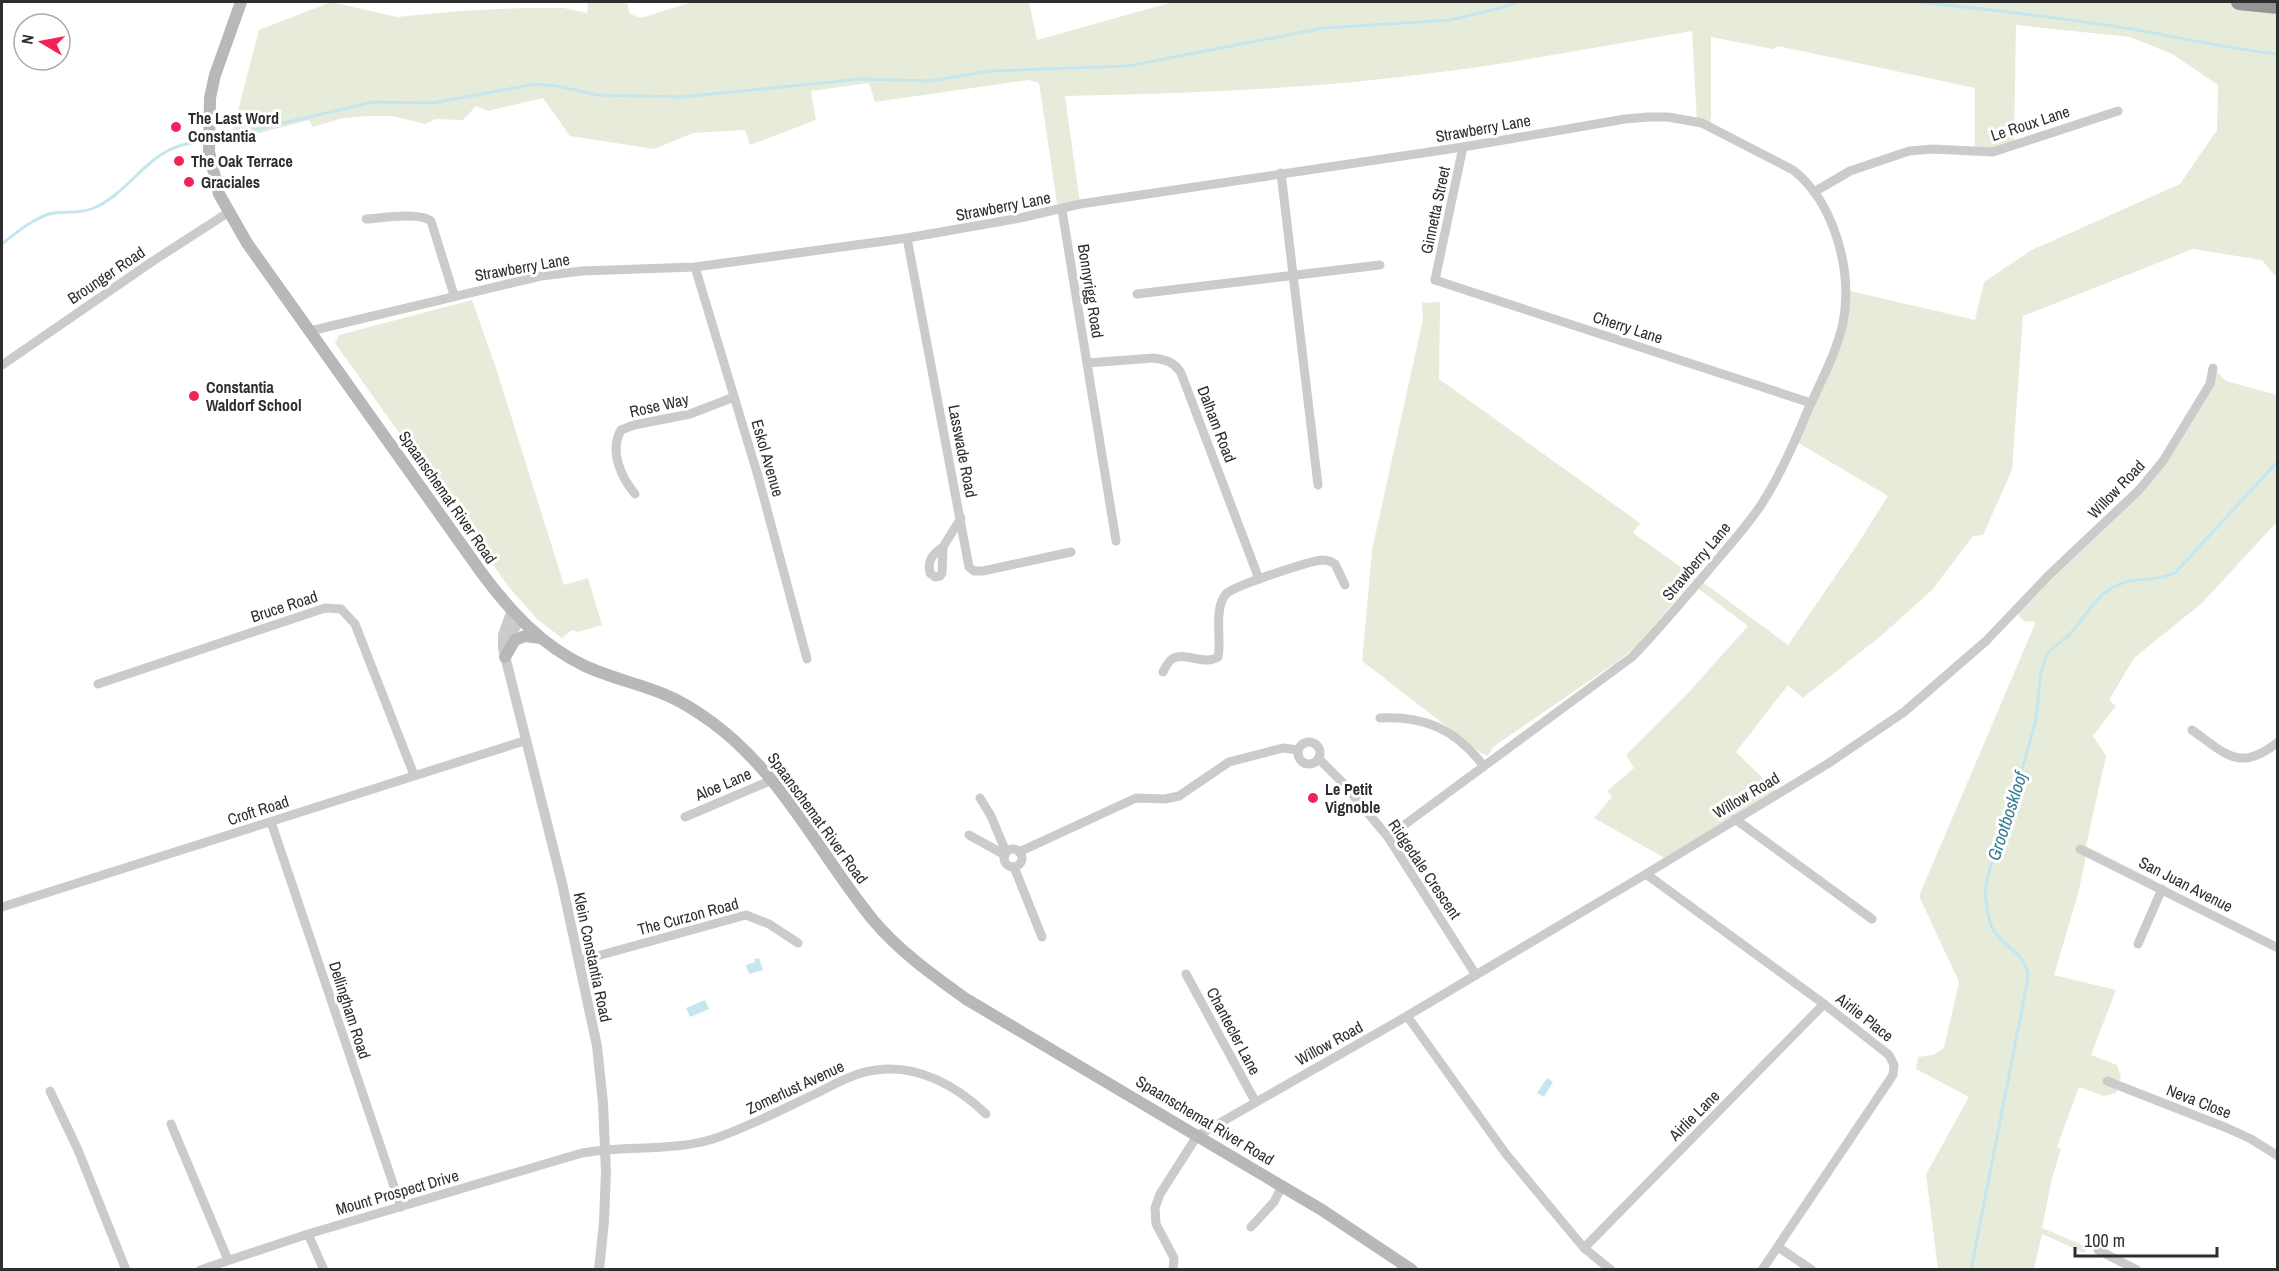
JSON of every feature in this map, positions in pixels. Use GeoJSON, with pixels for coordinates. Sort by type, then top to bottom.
{"type":"FeatureCollection","features":[{"type":"Feature","properties":{"kind":"highway"},"geometry":{"type":"LineString","coordinates":[[2239,2],[2277,6]]}},
{"type":"Feature","properties":{"kind":"main road","name":"Spaanschemat River Road"},"geometry":{"type":"LineString","coordinates":[[241,2],[215,75],[208,113],[209,152],[219,194],[247,243],[475,563],[516,615],[540,638],[566,657],[586,667],[664,694],[694,710],[745,749],[772,780],[873,919],[915,962],[966,999],[1282,1186],[1412,1269]]}},
{"type":"Feature","properties":{"kind":"main road"},"geometry":{"type":"LineString","coordinates":[[505,657],[515,640],[525,636],[540,638]]}},
{"type":"Feature","properties":{"kind":"street","name":"Le Roux Lane"},"geometry":{"type":"LineString","coordinates":[[1814,192],[1850,171],[1909,151],[1933,149],[1993,152],[2118,111]]}},
{"type":"Feature","properties":{"kind":"street","name":"Strawberry Lane"},"geometry":{"type":"LineString","coordinates":[[310,331],[454,295],[542,276],[582,271],[695,267],[907,238],[1062,210],[1080,204],[1463,147],[1626,119],[1668,117],[1687,119],[1711,127],[1793,170],[1814,192],[1834,232],[1840,252],[1846,290],[1842,326],[1835,349],[1778,477],[1760,507],[1654,634],[1616,670],[1389,837]]}},
{"type":"Feature","properties":{"kind":"street","name":"Ginnetta Street"},"geometry":{"type":"LineString","coordinates":[[1435,280],[1463,147]]}},
{"type":"Feature","properties":{"kind":"street"},"geometry":{"type":"LineString","coordinates":[[1281,173],[1318,485]]}},
{"type":"Feature","properties":{"kind":"street","name":"Bonnyrigg Road"},"geometry":{"type":"LineString","coordinates":[[1062,210],[1116,541]]}},
{"type":"Feature","properties":{"kind":"street","name":"Brounger Road"},"geometry":{"type":"LineString","coordinates":[[2,364],[136,272],[229,212]]}},
{"type":"Feature","properties":{"kind":"street"},"geometry":{"type":"LineString","coordinates":[[366,219],[428,218],[431,221],[454,295]]}},
{"type":"Feature","properties":{"kind":"street","name":"Lasswade Road"},"geometry":{"type":"LineString","coordinates":[[907,238],[968,562],[974,571],[983,571],[1071,552]]}},
{"type":"Feature","properties":{"kind":"street"},"geometry":{"type":"LineString","coordinates":[[1137,294],[1380,265]]}},
{"type":"Feature","properties":{"kind":"street","name":"Eskol Avenue"},"geometry":{"type":"LineString","coordinates":[[695,267],[758,476],[807,659]]}},
{"type":"Feature","properties":{"kind":"street","name":"Cherry Lane"},"geometry":{"type":"LineString","coordinates":[[1435,280],[1811,403]]}},
{"type":"Feature","properties":{"kind":"street","name":"Dalham Road"},"geometry":{"type":"LineString","coordinates":[[1087,363],[1154,358],[1164,359],[1176,366],[1185,384],[1259,579]]}},
{"type":"Feature","properties":{"kind":"street","name":"Willow Road"},"geometry":{"type":"LineString","coordinates":[[1197,1136],[1407,1016],[1646,874],[1876,732],[1913,705],[1986,641],[2050,574],[2145,483],[2163,461],[2210,384],[2213,368]]}},
{"type":"Feature","properties":{"kind":"street","name":"Rose Way"},"geometry":{"type":"LineString","coordinates":[[635,494],[624,480],[618,460],[616,442],[621,430],[634,425],[690,414],[734,398]]}},
{"type":"Feature","properties":{"kind":"street"},"geometry":{"type":"LineString","coordinates":[[943,547],[960,518]]}},
{"type":"Feature","properties":{"kind":"street"},"geometry":{"type":"LineString","coordinates":[[1163,672],[1170,661],[1175,658],[1209,660],[1218,657],[1218,623],[1226,594],[1259,579],[1323,560],[1335,564],[1345,585]]}},
{"type":"Feature","properties":{"kind":"street","name":"Bruce Road"},"geometry":{"type":"LineString","coordinates":[[98,684],[325,608],[341,609],[355,624],[414,775]]}},
{"type":"Feature","properties":{"kind":"street","name":"Klein Constantia Road"},"geometry":{"type":"LineString","coordinates":[[516,615],[503,634],[505,657],[524,741],[559,874],[597,1046],[605,1150],[604,1222],[599,1269]]}},
{"type":"Feature","properties":{"kind":"street"},"geometry":{"type":"LineString","coordinates":[[1380,718],[1401,717],[1434,724],[1467,747],[1484,765]]}},
{"type":"Feature","properties":{"kind":"street"},"geometry":{"type":"LineString","coordinates":[[2192,730],[2229,755],[2243,759],[2254,757],[2277,742]]}},
{"type":"Feature","properties":{"kind":"street","name":"Croft Road"},"geometry":{"type":"LineString","coordinates":[[2,907],[524,741]]}},
{"type":"Feature","properties":{"kind":"street","name":"Ridgedale Crescent"},"geometry":{"type":"LineString","coordinates":[[1005,854],[1012,849],[1019,852],[1136,798],[1179,796],[1229,762],[1283,748],[1296,749],[1305,742],[1313,742],[1320,752],[1318,759],[1310,764],[1303,762],[1296,749]]}},
{"type":"Feature","properties":{"kind":"street","name":"Ridgedale Crescent"},"geometry":{"type":"LineString","coordinates":[[1318,759],[1343,783],[1389,837],[1476,975]]}},
{"type":"Feature","properties":{"kind":"street","name":"Aloe Lane"},"geometry":{"type":"LineString","coordinates":[[685,816],[772,780]]}},
{"type":"Feature","properties":{"kind":"street"},"geometry":{"type":"LineString","coordinates":[[981,798],[991,816],[1005,854],[1005,862],[1014,867],[1042,937]]}},
{"type":"Feature","properties":{"kind":"street"},"geometry":{"type":"LineString","coordinates":[[1735,819],[1872,919]]}},
{"type":"Feature","properties":{"kind":"street","name":"Dellingham Road"},"geometry":{"type":"LineString","coordinates":[[271,822],[401,1207]]}},
{"type":"Feature","properties":{"kind":"street"},"geometry":{"type":"LineString","coordinates":[[969,835],[1005,854]]}},
{"type":"Feature","properties":{"kind":"street","name":"San Juan Avenue"},"geometry":{"type":"LineString","coordinates":[[2080,849],[2277,948]]}},
{"type":"Feature","properties":{"kind":"street"},"geometry":{"type":"LineString","coordinates":[[1014,867],[1022,861],[1019,852]]}},
{"type":"Feature","properties":{"kind":"street","name":"Airlie Place"},"geometry":{"type":"LineString","coordinates":[[1646,874],[1824,1004],[1893,1060],[1893,1075],[1762,1269]]}},
{"type":"Feature","properties":{"kind":"street"},"geometry":{"type":"LineString","coordinates":[[2138,944],[2162,889]]}},
{"type":"Feature","properties":{"kind":"street","name":"The Curzon Road"},"geometry":{"type":"LineString","coordinates":[[579,961],[746,915],[769,924],[798,943]]}},
{"type":"Feature","properties":{"kind":"street","name":"Chantecler Lane"},"geometry":{"type":"LineString","coordinates":[[1186,974],[1255,1101]]}},
{"type":"Feature","properties":{"kind":"street","name":"Airlie Lane"},"geometry":{"type":"LineString","coordinates":[[1584,1248],[1824,1004]]}},
{"type":"Feature","properties":{"kind":"street"},"geometry":{"type":"LineString","coordinates":[[1407,1016],[1506,1154],[1584,1248],[1611,1269]]}},
{"type":"Feature","properties":{"kind":"street","name":"Zomerlust Avenue"},"geometry":{"type":"LineString","coordinates":[[605,1150],[674,1147],[712,1139],[760,1120],[849,1078],[876,1070],[915,1071],[962,1093],[986,1114]]}},
{"type":"Feature","properties":{"kind":"street","name":"Neva Close"},"geometry":{"type":"LineString","coordinates":[[2107,1082],[2227,1128],[2252,1139],[2277,1156]]}},
{"type":"Feature","properties":{"kind":"street"},"geometry":{"type":"LineString","coordinates":[[50,1091],[82,1160],[126,1269]]}},
{"type":"Feature","properties":{"kind":"street"},"geometry":{"type":"LineString","coordinates":[[171,1124],[228,1260]]}},
{"type":"Feature","properties":{"kind":"street"},"geometry":{"type":"LineString","coordinates":[[1173,1269],[1174,1258],[1156,1224],[1155,1208],[1160,1194],[1197,1136]]}},
{"type":"Feature","properties":{"kind":"street","name":"Mount Prospect Drive"},"geometry":{"type":"LineString","coordinates":[[200,1269],[308,1234],[582,1153],[605,1150]]}},
{"type":"Feature","properties":{"kind":"street"},"geometry":{"type":"LineString","coordinates":[[1251,1227],[1274,1202],[1282,1186]]}},
{"type":"Feature","properties":{"kind":"street"},"geometry":{"type":"LineString","coordinates":[[308,1234],[324,1269]]}},
{"type":"Feature","properties":{"kind":"street"},"geometry":{"type":"LineString","coordinates":[[1778,1247],[1812,1269]]}},
{"type":"Feature","properties":{"kind":"street"},"geometry":{"type":"LineString","coordinates":[[2098,1250],[2137,1269]]}},
{"type":"Feature","properties":{"kind":"green space"},"geometry":{"type":"Polygon","coordinates":[[[331,2],[397,17],[521,8],[564,8],[587,13],[588,2],[627,2],[630,14],[641,18],[692,2],[1029,2],[1037,40],[1173,2],[2277,2],[2277,278],[2262,260],[2193,249],[2023,316],[2012,470],[1983,535],[1973,536],[1932,590],[1882,635],[1803,698],[1788,685],[1736,752],[1778,793],[1668,860],[1594,818],[1612,797],[1607,791],[1634,768],[1626,755],[1688,693],[1748,626],[1695,586],[1700,580],[1788,645],[1888,496],[1795,441],[1835,349],[1846,290],[1975,320],[1984,282],[2030,251],[2180,184],[2217,130],[2218,85],[2172,54],[2130,37],[2016,25],[2014,144],[1975,152],[1975,88],[1778,46],[1773,49],[1711,37],[1711,127],[1697,122],[1692,31],[1504,63],[1394,78],[1254,89],[1065,96],[1080,204],[1058,210],[1039,83],[1028,80],[875,102],[869,83],[811,91],[816,120],[750,145],[745,130],[693,133],[654,149],[570,136],[543,98],[488,111],[476,106],[463,120],[435,119],[425,124],[392,116],[369,116],[343,118],[313,127],[309,120],[230,141],[259,30],[331,2]]]}},
{"type":"Feature","properties":{"kind":"green space"},"geometry":{"type":"Polygon","coordinates":[[[472,300],[496,368],[564,585],[588,578],[602,625],[578,632],[572,630],[562,638],[538,620],[508,586],[335,343],[339,335],[472,300]]]}},
{"type":"Feature","properties":{"kind":"green space"},"geometry":{"type":"Polygon","coordinates":[[[1440,302],[1439,379],[1640,523],[1633,533],[1695,577],[1638,645],[1493,747],[1488,756],[1481,753],[1362,661],[1372,550],[1423,319],[1422,303],[1440,302]]]}},
{"type":"Feature","properties":{"kind":"green space"},"geometry":{"type":"Polygon","coordinates":[[[2213,368],[2226,381],[2277,395],[2277,525],[2275,524],[2202,603],[2134,658],[2109,700],[2116,706],[2093,736],[2106,756],[2086,846],[2154,880],[2151,888],[2086,856],[2078,894],[2054,975],[2116,990],[2091,1055],[2117,1065],[2121,1077],[2116,1093],[2104,1096],[2079,1087],[2057,1147],[2061,1149],[2052,1178],[2042,1228],[2087,1247],[2084,1253],[2042,1234],[2034,1269],[1938,1269],[1926,1174],[1969,1097],[1916,1069],[1918,1057],[1933,1055],[1944,1048],[1959,982],[1919,896],[2035,624],[2033,621],[2025,622],[2015,612],[2139,490],[2189,417],[2213,368]]]}},
{"type":"Feature","properties":{"kind":"water"},"geometry":{"type":"Polygon","coordinates":[[[759,958],[763,970],[749,974],[746,965],[759,958]]]}},
{"type":"Feature","properties":{"kind":"water"},"geometry":{"type":"Polygon","coordinates":[[[705,1000],[709,1009],[690,1017],[686,1008],[705,1000]]]}},
{"type":"Feature","properties":{"kind":"water"},"geometry":{"type":"Polygon","coordinates":[[[1547,1078],[1553,1082],[1544,1097],[1537,1093],[1547,1078]]]}},
{"type":"Feature","properties":{"kind":"waterway"},"geometry":{"type":"LineString","coordinates":[[228,136],[373,102],[433,103],[535,84],[557,86],[598,95],[682,97],[862,79],[930,81],[990,71],[1128,66],[1324,28],[1450,20],[1517,2]]}},
{"type":"Feature","properties":{"kind":"waterway"},"geometry":{"type":"LineString","coordinates":[[1916,2],[2099,24],[2278,54]]}},
{"type":"Feature","properties":{"kind":"waterway"},"geometry":{"type":"LineString","coordinates":[[2,244],[24,227],[49,214],[94,208],[115,195],[161,155],[194,142]]}},
{"type":"Feature","properties":{"kind":"waterway","name":"Grootboskloof"},"geometry":{"type":"LineString","coordinates":[[1971,1270],[2028,978],[2024,962],[1996,935],[1992,928],[1985,893],[2034,727],[2044,662],[2051,650],[2072,632],[2097,600],[2112,588],[2130,581],[2175,573],[2278,461]]}},
{"type":"Feature","properties":{"kind":"place","name":"The Last Word Constantia"},"geometry":{"type":"Point","coordinates":[176,127]}},
{"type":"Feature","properties":{"kind":"place","name":"The Oak Terrace"},"geometry":{"type":"Point","coordinates":[179,161]}},
{"type":"Feature","properties":{"kind":"place","name":"Graciales"},"geometry":{"type":"Point","coordinates":[189,182]}},
{"type":"Feature","properties":{"kind":"place","name":"Constantia Waldorf School"},"geometry":{"type":"Point","coordinates":[194,396]}},
{"type":"Feature","properties":{"kind":"place","name":"Le Petit Vignoble"},"geometry":{"type":"Point","coordinates":[1313,798]}}]}
